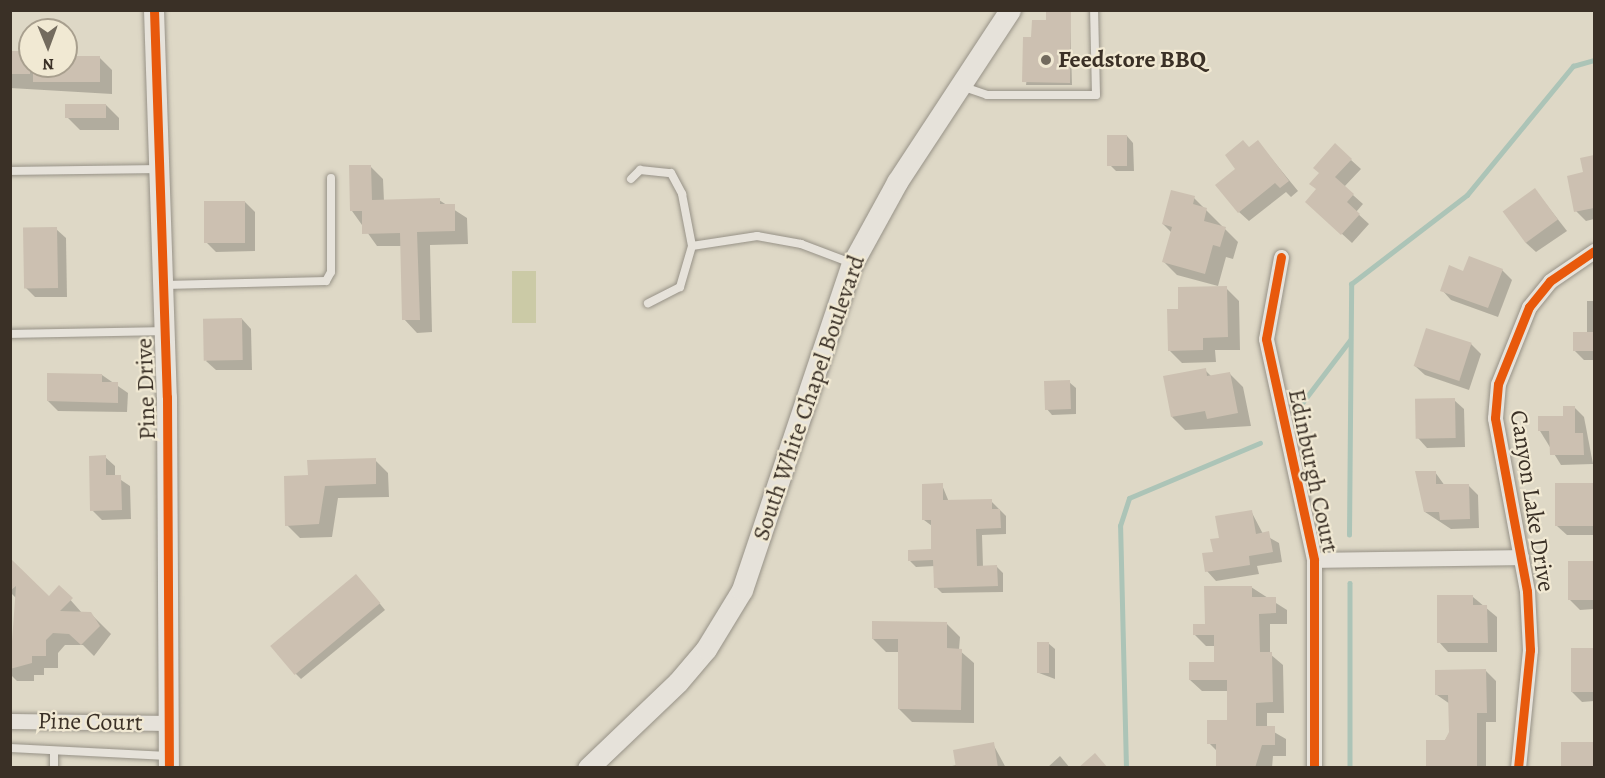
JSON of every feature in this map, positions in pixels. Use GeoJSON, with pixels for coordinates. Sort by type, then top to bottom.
{"type":"FeatureCollection","features":[{"type":"Feature","properties":{"kind":"main road","name":"South White Chapel Boulevard"},"geometry":{"type":"LineString","coordinates":[[588,768],[678,682],[706,649],[742,590],[852,264],[897,182],[964,87],[1010,10]]}},
{"type":"Feature","properties":{"kind":"street","name":"Pine Drive"},"geometry":{"type":"LineString","coordinates":[[154,10],[157,169],[164,331],[169,762]]}},
{"type":"Feature","properties":{"kind":"street","name":"Canyon Lake Drive"},"geometry":{"type":"LineString","coordinates":[[1518,768],[1530,650],[1521,557],[1495,418],[1498,384],[1529,307],[1550,281],[1594,251]]}},
{"type":"Feature","properties":{"kind":"street","name":"Edinburgh Court"},"geometry":{"type":"LineString","coordinates":[[1281,256],[1266,339],[1314,560],[1314,768]]}},
{"type":"Feature","properties":{"kind":"street"},"geometry":{"type":"LineString","coordinates":[[1314,560],[1521,557]]}},
{"type":"Feature","properties":{"kind":"street","name":"Pine Court"},"geometry":{"type":"LineString","coordinates":[[10,721],[170,723]]}},
{"type":"Feature","properties":{"kind":"lane"},"geometry":{"type":"LineString","coordinates":[[964,87],[987,95],[1096,95],[1094,10]]}},
{"type":"Feature","properties":{"kind":"lane"},"geometry":{"type":"LineString","coordinates":[[10,171],[157,169]]}},
{"type":"Feature","properties":{"kind":"lane"},"geometry":{"type":"LineString","coordinates":[[631,179],[640,170],[671,173],[682,194],[692,246],[680,287],[648,303]]}},
{"type":"Feature","properties":{"kind":"lane"},"geometry":{"type":"LineString","coordinates":[[162,285],[326,281],[331,272],[331,178]]}},
{"type":"Feature","properties":{"kind":"lane"},"geometry":{"type":"LineString","coordinates":[[692,246],[757,236],[801,244],[852,264]]}},
{"type":"Feature","properties":{"kind":"lane"},"geometry":{"type":"LineString","coordinates":[[10,333],[164,331]]}},
{"type":"Feature","properties":{"kind":"lane"},"geometry":{"type":"LineString","coordinates":[[10,748],[169,762]]}},
{"type":"Feature","properties":{"kind":"lane"},"geometry":{"type":"LineString","coordinates":[[54,753],[54,768]]}},
{"type":"Feature","properties":{"kind":"green space"},"geometry":{"type":"Polygon","coordinates":[[[512,271],[536,271],[536,323],[512,323],[512,271]]]}},
{"type":"Feature","properties":{"kind":"building","name":"Feedstore BBQ"},"geometry":{"type":"Polygon","coordinates":[[[1046,10],[1071,10],[1070,83],[1022,82],[1023,37],[1031,37],[1032,20],[1046,20],[1046,10]]]}},
{"type":"Feature","properties":{"kind":"building"},"geometry":{"type":"Polygon","coordinates":[[[10,51],[18,51],[18,74],[10,74],[10,51]]]}},
{"type":"Feature","properties":{"kind":"building"},"geometry":{"type":"Polygon","coordinates":[[[78,56],[100,56],[100,82],[33,82],[33,78],[78,78],[78,56]]]}},
{"type":"Feature","properties":{"kind":"building"},"geometry":{"type":"Polygon","coordinates":[[[65,104],[106,104],[106,118],[65,118],[65,104]]]}},
{"type":"Feature","properties":{"kind":"building"},"geometry":{"type":"Polygon","coordinates":[[[1107,135],[1127,135],[1127,166],[1107,166],[1107,135]]]}},
{"type":"Feature","properties":{"kind":"building"},"geometry":{"type":"Polygon","coordinates":[[[1243,140],[1249,147],[1258,140],[1289,181],[1280,188],[1275,183],[1238,213],[1215,185],[1235,169],[1225,155],[1243,140]]]}},
{"type":"Feature","properties":{"kind":"building"},"geometry":{"type":"Polygon","coordinates":[[[1335,143],[1352,159],[1335,177],[1354,194],[1347,202],[1360,214],[1341,235],[1305,202],[1316,189],[1309,184],[1319,173],[1313,168],[1335,143]]]}},
{"type":"Feature","properties":{"kind":"building"},"geometry":{"type":"Polygon","coordinates":[[[1594,155],[1594,208],[1574,212],[1567,176],[1583,172],[1580,158],[1594,155]]]}},
{"type":"Feature","properties":{"kind":"building"},"geometry":{"type":"Polygon","coordinates":[[[349,165],[371,165],[372,200],[440,198],[440,204],[455,204],[455,231],[417,232],[420,320],[402,320],[400,233],[362,234],[362,211],[350,211],[349,165]]]}},
{"type":"Feature","properties":{"kind":"building"},"geometry":{"type":"Polygon","coordinates":[[[1535,188],[1558,220],[1526,243],[1503,212],[1535,188]]]}},
{"type":"Feature","properties":{"kind":"building"},"geometry":{"type":"Polygon","coordinates":[[[1171,190],[1195,196],[1193,204],[1207,208],[1204,221],[1226,227],[1220,247],[1213,245],[1205,274],[1162,262],[1172,227],[1162,224],[1171,190]]]}},
{"type":"Feature","properties":{"kind":"building"},"geometry":{"type":"Polygon","coordinates":[[[204,201],[245,201],[245,243],[204,243],[204,201]]]}},
{"type":"Feature","properties":{"kind":"building"},"geometry":{"type":"Polygon","coordinates":[[[57,227],[58,288],[24,289],[23,228],[57,227]]]}},
{"type":"Feature","properties":{"kind":"building"},"geometry":{"type":"Polygon","coordinates":[[[1469,256],[1503,269],[1488,308],[1440,291],[1449,265],[1463,271],[1469,256]]]}},
{"type":"Feature","properties":{"kind":"building"},"geometry":{"type":"Polygon","coordinates":[[[1227,286],[1228,337],[1203,338],[1203,350],[1168,351],[1167,309],[1178,309],[1178,287],[1227,286]]]}},
{"type":"Feature","properties":{"kind":"building"},"geometry":{"type":"Polygon","coordinates":[[[242,318],[243,360],[204,361],[203,319],[242,318]]]}},
{"type":"Feature","properties":{"kind":"building"},"geometry":{"type":"Polygon","coordinates":[[[1426,328],[1472,343],[1459,381],[1414,366],[1426,328]]]}},
{"type":"Feature","properties":{"kind":"building"},"geometry":{"type":"Polygon","coordinates":[[[1573,332],[1594,332],[1594,351],[1573,351],[1573,332]]]}},
{"type":"Feature","properties":{"kind":"building"},"geometry":{"type":"Polygon","coordinates":[[[1206,368],[1207,376],[1230,372],[1238,413],[1207,419],[1205,411],[1171,417],[1163,376],[1206,368]]]}},
{"type":"Feature","properties":{"kind":"building"},"geometry":{"type":"Polygon","coordinates":[[[47,373],[102,374],[102,382],[118,382],[118,403],[47,401],[47,373]]]}},
{"type":"Feature","properties":{"kind":"building"},"geometry":{"type":"Polygon","coordinates":[[[1070,380],[1071,409],[1045,410],[1044,381],[1070,380]]]}},
{"type":"Feature","properties":{"kind":"building"},"geometry":{"type":"Polygon","coordinates":[[[1455,398],[1456,438],[1416,439],[1415,399],[1455,398]]]}},
{"type":"Feature","properties":{"kind":"building"},"geometry":{"type":"Polygon","coordinates":[[[1563,406],[1575,406],[1575,433],[1583,433],[1584,455],[1550,455],[1549,431],[1538,431],[1538,416],[1563,416],[1563,406]]]}},
{"type":"Feature","properties":{"kind":"building"},"geometry":{"type":"Polygon","coordinates":[[[106,455],[106,475],[121,475],[122,510],[90,511],[89,456],[106,455]]]}},
{"type":"Feature","properties":{"kind":"building"},"geometry":{"type":"Polygon","coordinates":[[[376,458],[376,484],[325,486],[319,524],[285,526],[284,476],[308,475],[307,460],[376,458]]]}},
{"type":"Feature","properties":{"kind":"building"},"geometry":{"type":"Polygon","coordinates":[[[1415,471],[1436,471],[1436,484],[1469,484],[1470,519],[1440,520],[1439,512],[1424,512],[1415,471]]]}},
{"type":"Feature","properties":{"kind":"building"},"geometry":{"type":"Polygon","coordinates":[[[943,483],[943,500],[992,499],[992,509],[1000,509],[1001,528],[976,529],[977,566],[997,565],[998,586],[934,588],[933,560],[908,561],[908,550],[931,549],[931,520],[922,520],[922,484],[943,483]]]}},
{"type":"Feature","properties":{"kind":"building"},"geometry":{"type":"Polygon","coordinates":[[[1555,483],[1594,483],[1594,526],[1555,526],[1555,483]]]}},
{"type":"Feature","properties":{"kind":"building"},"geometry":{"type":"Polygon","coordinates":[[[1252,510],[1256,534],[1269,531],[1273,552],[1249,556],[1250,565],[1205,572],[1202,553],[1213,552],[1210,539],[1219,538],[1215,516],[1252,510]]]}},
{"type":"Feature","properties":{"kind":"building"},"geometry":{"type":"Polygon","coordinates":[[[10,558],[49,596],[59,585],[73,598],[60,611],[91,612],[100,626],[81,645],[69,634],[53,633],[46,640],[46,656],[32,656],[32,663],[10,669],[16,586],[10,591],[10,558]]]}},
{"type":"Feature","properties":{"kind":"building"},"geometry":{"type":"Polygon","coordinates":[[[1568,561],[1594,561],[1594,600],[1568,600],[1568,561]]]}},
{"type":"Feature","properties":{"kind":"building"},"geometry":{"type":"Polygon","coordinates":[[[356,574],[380,603],[295,675],[270,646],[356,574]]]}},
{"type":"Feature","properties":{"kind":"building"},"geometry":{"type":"Polygon","coordinates":[[[1204,586],[1252,586],[1252,597],[1276,597],[1276,613],[1259,614],[1260,652],[1272,652],[1273,702],[1256,703],[1256,726],[1275,726],[1275,745],[1262,745],[1255,768],[1216,768],[1216,744],[1207,744],[1207,720],[1227,720],[1227,680],[1189,680],[1189,662],[1214,662],[1214,635],[1193,635],[1193,624],[1205,624],[1204,586]]]}},
{"type":"Feature","properties":{"kind":"building"},"geometry":{"type":"Polygon","coordinates":[[[1437,595],[1473,595],[1473,605],[1487,605],[1488,643],[1437,643],[1437,595]]]}},
{"type":"Feature","properties":{"kind":"building"},"geometry":{"type":"Polygon","coordinates":[[[872,621],[947,622],[947,648],[962,649],[961,710],[898,709],[898,639],[872,639],[872,621]]]}},
{"type":"Feature","properties":{"kind":"building"},"geometry":{"type":"Polygon","coordinates":[[[1037,642],[1049,642],[1049,673],[1037,673],[1037,642]]]}},
{"type":"Feature","properties":{"kind":"building"},"geometry":{"type":"Polygon","coordinates":[[[1571,648],[1594,648],[1594,692],[1571,692],[1571,648]]]}},
{"type":"Feature","properties":{"kind":"building"},"geometry":{"type":"Polygon","coordinates":[[[1486,669],[1487,713],[1477,713],[1477,768],[1426,768],[1426,740],[1445,740],[1449,732],[1448,695],[1435,695],[1435,670],[1486,669]]]}},
{"type":"Feature","properties":{"kind":"building"},"geometry":{"type":"Polygon","coordinates":[[[994,742],[998,768],[956,768],[953,750],[994,742]]]}},
{"type":"Feature","properties":{"kind":"building"},"geometry":{"type":"Polygon","coordinates":[[[1561,742],[1594,742],[1594,768],[1561,768],[1561,742]]]}},
{"type":"Feature","properties":{"kind":"building"},"geometry":{"type":"Polygon","coordinates":[[[1095,753],[1108,768],[1078,768],[1095,753]]]}},
{"type":"Feature","properties":{"kind":"waterway"},"geometry":{"type":"LineString","coordinates":[[1349,535],[1351,284],[1467,195],[1573,66],[1594,60]]}},
{"type":"Feature","properties":{"kind":"waterway"},"geometry":{"type":"LineString","coordinates":[[1299,407],[1350,340]]}},
{"type":"Feature","properties":{"kind":"waterway"},"geometry":{"type":"LineString","coordinates":[[1126,768],[1120,526],[1129,498],[1260,443]]}},
{"type":"Feature","properties":{"kind":"waterway"},"geometry":{"type":"LineString","coordinates":[[1350,583],[1350,768]]}},
{"type":"Feature","properties":{"kind":"cycle path"},"geometry":{"type":"LineString","coordinates":[[154,10],[167,397],[169,768]]}},
{"type":"Feature","properties":{"kind":"cycle path"},"geometry":{"type":"LineString","coordinates":[[1518,768],[1530,650],[1527,591],[1495,418],[1498,384],[1529,307],[1550,281],[1594,251]]}},
{"type":"Feature","properties":{"kind":"cycle path"},"geometry":{"type":"LineString","coordinates":[[1281,257],[1266,339],[1314,560],[1314,768]]}},
{"type":"Feature","properties":{"kind":"place","name":"Feedstore BBQ"},"geometry":{"type":"Point","coordinates":[1046,60]}}]}
